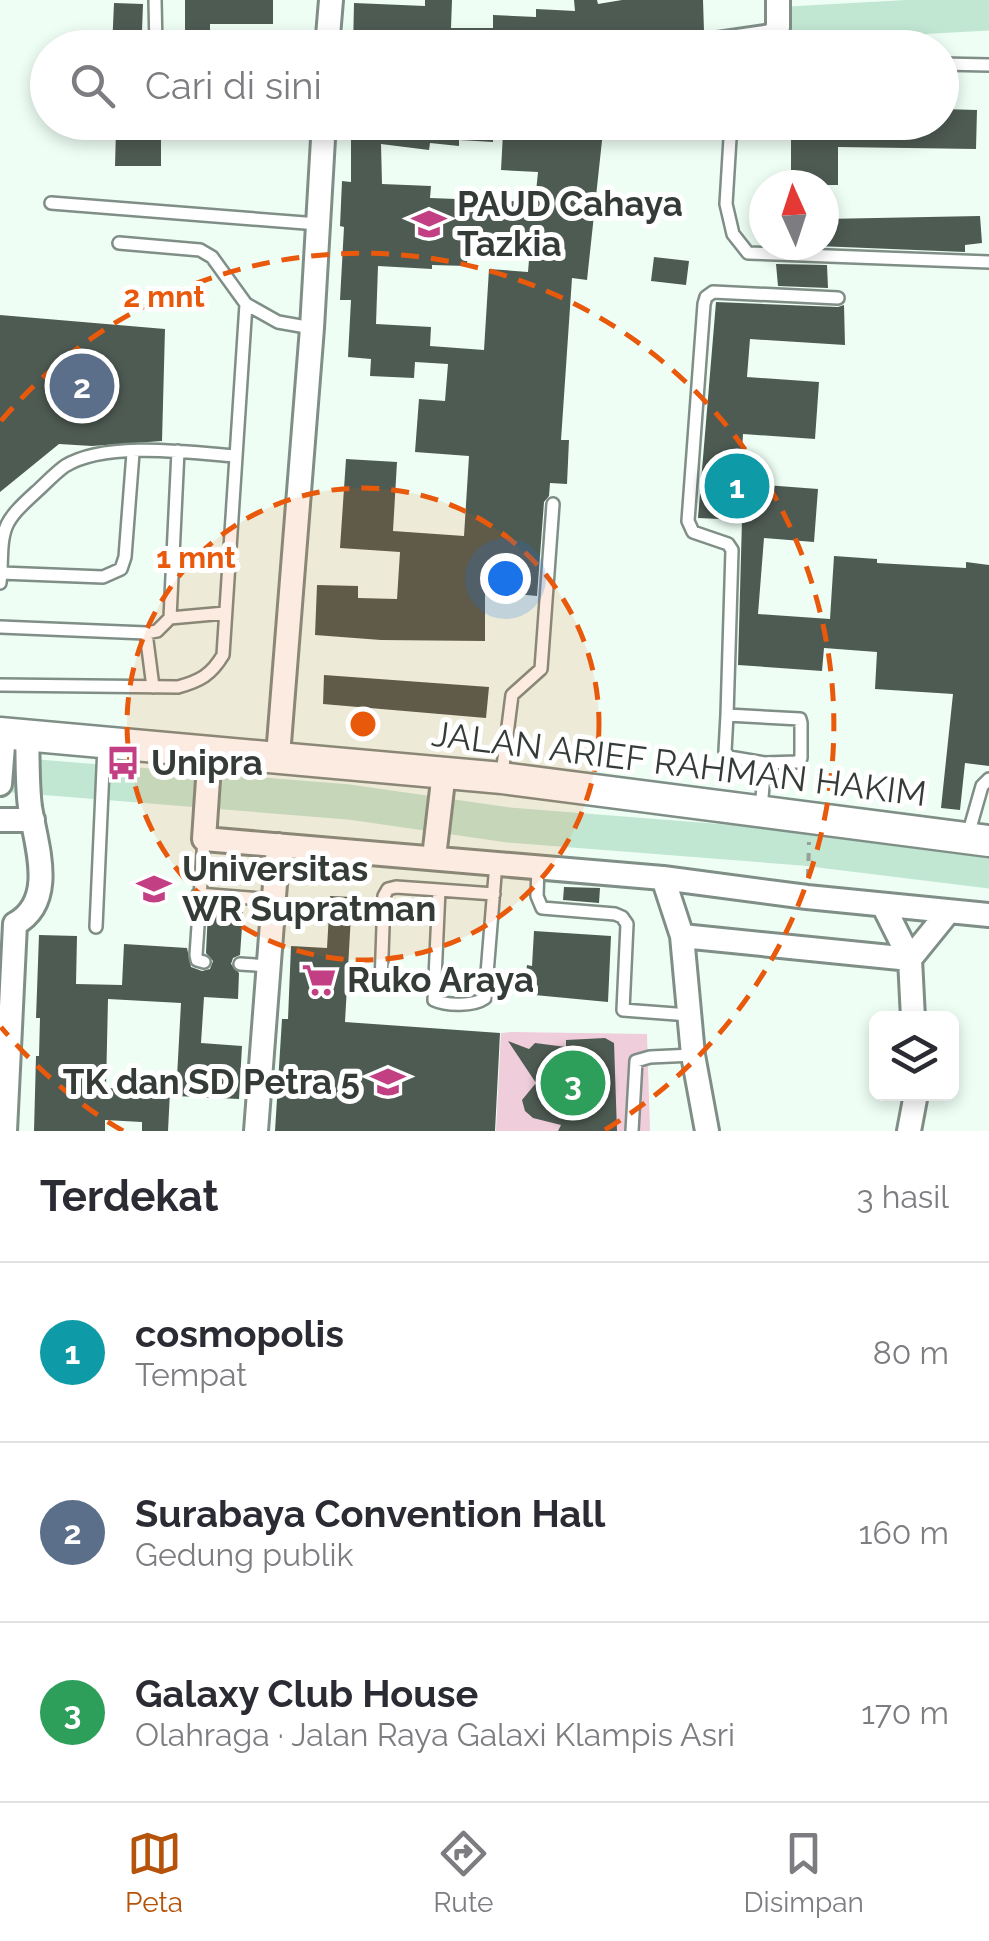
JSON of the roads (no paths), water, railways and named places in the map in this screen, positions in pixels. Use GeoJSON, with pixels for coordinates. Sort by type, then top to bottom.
{"type":"FeatureCollection","features":[{"type":"Feature","properties":{"kind":"main road","name":"JALAN ARIEF RAHMAN HAKIM"},"geometry":{"type":"LineString","coordinates":[[10,734],[104,756],[278,756],[434,782],[502,778],[978,839]]}},
{"type":"Feature","properties":{"kind":"street"},"geometry":{"type":"LineString","coordinates":[[328,30],[331,0]]}},
{"type":"Feature","properties":{"kind":"street"},"geometry":{"type":"LineString","coordinates":[[776,30],[778,0]]}},
{"type":"Feature","properties":{"kind":"street"},"geometry":{"type":"LineString","coordinates":[[278,756],[323,140]]}},
{"type":"Feature","properties":{"kind":"street"},"geometry":{"type":"LineString","coordinates":[[5,1131],[8,921],[29,916],[37,903],[40,883],[28,768],[10,734]]}},
{"type":"Feature","properties":{"kind":"street"},"geometry":{"type":"LineString","coordinates":[[1,775],[10,734]]}},
{"type":"Feature","properties":{"kind":"street"},"geometry":{"type":"LineString","coordinates":[[209,758],[204,827],[278,846],[428,847],[496,863],[989,915]]}},
{"type":"Feature","properties":{"kind":"street"},"geometry":{"type":"LineString","coordinates":[[428,847],[434,782]]}},
{"type":"Feature","properties":{"kind":"street"},"geometry":{"type":"LineString","coordinates":[[0,820],[31,812]]}},
{"type":"Feature","properties":{"kind":"street"},"geometry":{"type":"LineString","coordinates":[[256,1131],[278,846]]}},
{"type":"Feature","properties":{"kind":"street"},"geometry":{"type":"LineString","coordinates":[[663,878],[682,936],[693,1055],[706,1131]]}},
{"type":"Feature","properties":{"kind":"street"},"geometry":{"type":"LineString","coordinates":[[883,905],[910,959],[913,1011]]}},
{"type":"Feature","properties":{"kind":"street"},"geometry":{"type":"LineString","coordinates":[[910,959],[949,911]]}},
{"type":"Feature","properties":{"kind":"street"},"geometry":{"type":"LineString","coordinates":[[682,936],[910,959]]}},
{"type":"Feature","properties":{"kind":"street"},"geometry":{"type":"LineString","coordinates":[[909,1131],[915,1101]]}},
{"type":"Feature","properties":{"kind":"lane"},"geometry":{"type":"LineString","coordinates":[[155,0],[156,30]]}},
{"type":"Feature","properties":{"kind":"lane"},"geometry":{"type":"LineString","coordinates":[[959,64],[989,65]]}},
{"type":"Feature","properties":{"kind":"lane"},"geometry":{"type":"LineString","coordinates":[[729,140],[726,204],[733,234],[748,253],[989,262]]}},
{"type":"Feature","properties":{"kind":"lane"},"geometry":{"type":"LineString","coordinates":[[51,202],[318,224]]}},
{"type":"Feature","properties":{"kind":"lane"},"geometry":{"type":"LineString","coordinates":[[119,243],[200,250],[212,257],[246,304],[278,322],[312,328]]}},
{"type":"Feature","properties":{"kind":"lane"},"geometry":{"type":"LineString","coordinates":[[727,715],[800,720],[800,758],[796,762],[765,763],[729,757],[725,751],[732,550],[728,544],[693,532],[688,521],[706,296],[713,292],[838,298]]}},
{"type":"Feature","properties":{"kind":"lane"},"geometry":{"type":"LineString","coordinates":[[0,685],[178,687],[201,680],[214,670],[223,655],[246,304]]}},
{"type":"Feature","properties":{"kind":"lane"},"geometry":{"type":"LineString","coordinates":[[0,583],[4,529],[9,516],[64,467],[88,455],[114,451],[235,456]]}},
{"type":"Feature","properties":{"kind":"lane"},"geometry":{"type":"LineString","coordinates":[[0,627],[158,631],[170,618],[178,451]]}},
{"type":"Feature","properties":{"kind":"lane"},"geometry":{"type":"LineString","coordinates":[[1,573],[103,577],[121,569],[132,453]]}},
{"type":"Feature","properties":{"kind":"lane"},"geometry":{"type":"LineString","coordinates":[[502,778],[512,695],[541,669],[553,504]]}},
{"type":"Feature","properties":{"kind":"lane"},"geometry":{"type":"LineString","coordinates":[[170,618],[225,613]]}},
{"type":"Feature","properties":{"kind":"lane"},"geometry":{"type":"LineString","coordinates":[[146,633],[152,687]]}},
{"type":"Feature","properties":{"kind":"lane"},"geometry":{"type":"LineString","coordinates":[[96,927],[104,756]]}},
{"type":"Feature","properties":{"kind":"lane"},"geometry":{"type":"LineString","coordinates":[[761,813],[765,763]]}},
{"type":"Feature","properties":{"kind":"lane"},"geometry":{"type":"LineString","coordinates":[[978,839],[982,786],[989,779]]}},
{"type":"Feature","properties":{"kind":"lane"},"geometry":{"type":"LineString","coordinates":[[204,827],[196,955],[197,960],[204,962]]}},
{"type":"Feature","properties":{"kind":"lane"},"geometry":{"type":"LineString","coordinates":[[439,890],[434,1000],[479,1002],[485,998],[496,863]]}},
{"type":"Feature","properties":{"kind":"lane"},"geometry":{"type":"LineString","coordinates":[[538,867],[537,896],[542,908],[615,914],[628,924],[623,1010],[692,1015]]}},
{"type":"Feature","properties":{"kind":"lane"},"geometry":{"type":"LineString","coordinates":[[380,985],[384,896],[388,889],[396,886],[494,894]]}},
{"type":"Feature","properties":{"kind":"lane"},"geometry":{"type":"LineString","coordinates":[[198,894],[274,900]]}},
{"type":"Feature","properties":{"kind":"lane"},"geometry":{"type":"LineString","coordinates":[[240,964],[269,966]]}},
{"type":"Feature","properties":{"kind":"lane"},"geometry":{"type":"LineString","coordinates":[[632,1131],[636,1062],[650,1057],[693,1055]]}},
{"type":"Feature","properties":{"kind":"waterway"},"geometry":{"type":"LineString","coordinates":[[789,24],[989,13]]}},
{"type":"Feature","properties":{"kind":"waterway"},"geometry":{"type":"LineString","coordinates":[[0,774],[349,802],[508,825],[802,848],[989,871]]}},
{"type":"Feature","properties":{"kind":"place","name":"PAUD Cahaya Tazkia"},"geometry":{"type":"Point","coordinates":[429,224]}},
{"type":"Feature","properties":{"kind":"place","name":"Surabaya Convention Hall"},"geometry":{"type":"Point","coordinates":[82,386]}},
{"type":"Feature","properties":{"kind":"place","name":"cosmopolis"},"geometry":{"type":"Point","coordinates":[737,486]}},
{"type":"Feature","properties":{"kind":"place","name":"Unipra"},"geometry":{"type":"Point","coordinates":[123,763]}},
{"type":"Feature","properties":{"kind":"place","name":"Universitas WR Supratman"},"geometry":{"type":"Point","coordinates":[154,889]}},
{"type":"Feature","properties":{"kind":"place","name":"Ruko Araya"},"geometry":{"type":"Point","coordinates":[319,980]}},
{"type":"Feature","properties":{"kind":"place","name":"TK dan SD Petra 5"},"geometry":{"type":"Point","coordinates":[388,1082]}},
{"type":"Feature","properties":{"kind":"place","name":"Galaxy Club House"},"geometry":{"type":"Point","coordinates":[573,1083]}}]}
